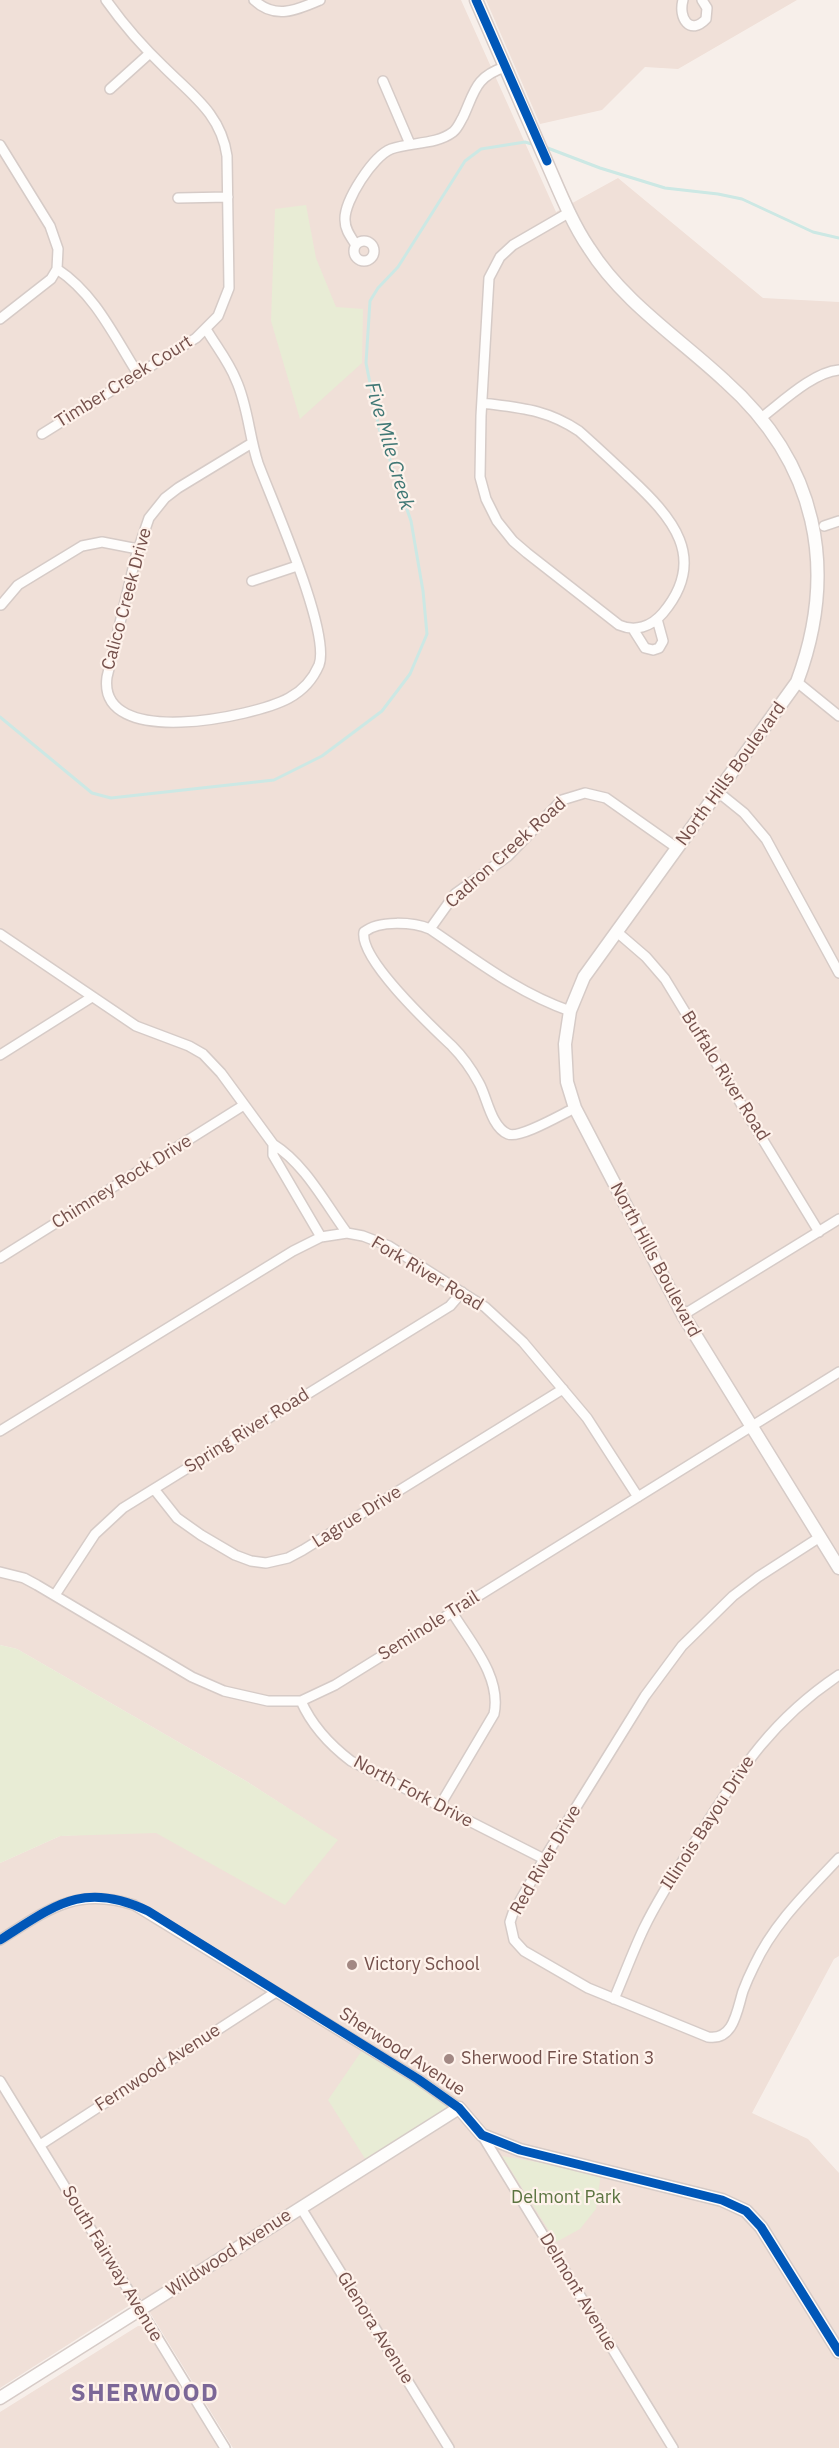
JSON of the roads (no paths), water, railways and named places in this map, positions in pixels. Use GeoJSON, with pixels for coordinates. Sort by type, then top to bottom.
{"type":"FeatureCollection","features":[{"type":"Feature","properties":{"kind":"street"},"geometry":{"type":"LineString","coordinates":[[106,0],[150,53],[199,99],[217,122],[226,147],[229,288],[218,316],[206,329]]}},
{"type":"Feature","properties":{"kind":"street"},"geometry":{"type":"LineString","coordinates":[[254,0],[265,9],[284,12],[320,0]]}},
{"type":"Feature","properties":{"kind":"street"},"geometry":{"type":"LineString","coordinates":[[476,0],[588,248],[621,288],[725,381],[774,433],[800,472],[819,510],[824,526],[830,566]]}},
{"type":"Feature","properties":{"kind":"street"},"geometry":{"type":"LineString","coordinates":[[683,0],[680,10],[682,18],[694,25],[706,19],[707,8],[702,0]]}},
{"type":"Feature","properties":{"kind":"street"},"geometry":{"type":"LineString","coordinates":[[110,89],[150,53]]}},
{"type":"Feature","properties":{"kind":"street"},"geometry":{"type":"LineString","coordinates":[[356,245],[345,227],[345,208],[381,154],[410,144],[441,138],[454,132],[477,83],[505,67]]}},
{"type":"Feature","properties":{"kind":"street"},"geometry":{"type":"LineString","coordinates":[[383,81],[410,144]]}},
{"type":"Feature","properties":{"kind":"street"},"geometry":{"type":"LineString","coordinates":[[0,145],[57,242],[57,269],[51,279],[0,319]]}},
{"type":"Feature","properties":{"kind":"street"},"geometry":{"type":"LineString","coordinates":[[178,198],[228,197]]}},
{"type":"Feature","properties":{"kind":"street"},"geometry":{"type":"LineString","coordinates":[[482,403],[534,409],[563,420],[579,430],[665,512],[681,542],[685,559],[676,594],[657,619],[645,627],[633,629],[619,625],[513,542],[497,521],[486,498],[480,477],[479,457],[488,289],[494,267],[513,245],[570,212]]}},
{"type":"Feature","properties":{"kind":"street"},"geometry":{"type":"LineString","coordinates":[[57,269],[77,283],[89,296],[138,374]]}},
{"type":"Feature","properties":{"kind":"street","name":"Timber Creek Court"},"geometry":{"type":"LineString","coordinates":[[42,434],[206,329]]}},
{"type":"Feature","properties":{"kind":"street","name":"Calico Creek Drive"},"geometry":{"type":"LineString","coordinates":[[206,329],[235,376],[243,396],[252,443],[297,566],[321,645],[320,663],[308,683],[290,698],[260,709],[206,720],[152,721],[121,713],[111,701],[105,686],[138,549],[149,518],[165,498],[252,443]]}},
{"type":"Feature","properties":{"kind":"street"},"geometry":{"type":"LineString","coordinates":[[761,418],[812,380],[830,371],[839,370]]}},
{"type":"Feature","properties":{"kind":"street"},"geometry":{"type":"LineString","coordinates":[[824,526],[839,521]]}},
{"type":"Feature","properties":{"kind":"street"},"geometry":{"type":"LineString","coordinates":[[1,605],[18,585],[82,546],[102,542],[138,549]]}},
{"type":"Feature","properties":{"kind":"street"},"geometry":{"type":"LineString","coordinates":[[252,581],[297,566]]}},
{"type":"Feature","properties":{"kind":"street","name":"North Hills Boulevard"},"geometry":{"type":"LineString","coordinates":[[830,579],[825,617],[818,642],[797,682],[584,977],[570,1011],[565,1044],[565,1069],[575,1108],[683,1315],[839,1568]]}},
{"type":"Feature","properties":{"kind":"street"},"geometry":{"type":"LineString","coordinates":[[633,629],[645,648],[653,650],[659,648],[663,641],[657,619]]}},
{"type":"Feature","properties":{"kind":"street"},"geometry":{"type":"LineString","coordinates":[[797,682],[839,716]]}},
{"type":"Feature","properties":{"kind":"street"},"geometry":{"type":"LineString","coordinates":[[718,792],[744,813],[766,839],[839,973]]}},
{"type":"Feature","properties":{"kind":"street","name":"Cadron Creek Road"},"geometry":{"type":"LineString","coordinates":[[430,929],[455,894],[508,856],[555,805],[570,796],[585,793],[606,798],[677,849]]}},
{"type":"Feature","properties":{"kind":"street"},"geometry":{"type":"LineString","coordinates":[[570,1011],[525,993],[430,929],[409,923],[366,930],[364,942],[374,962],[401,994],[459,1053],[480,1085],[502,1131],[512,1135],[524,1133],[575,1108]]}},
{"type":"Feature","properties":{"kind":"street","name":"Buffalo River Road"},"geometry":{"type":"LineString","coordinates":[[617,933],[646,957],[665,979],[819,1232]]}},
{"type":"Feature","properties":{"kind":"street"},"geometry":{"type":"LineString","coordinates":[[0,934],[136,1026],[180,1042],[203,1054],[221,1072],[273,1144],[281,1149],[305,1175],[347,1233]]}},
{"type":"Feature","properties":{"kind":"street"},"geometry":{"type":"LineString","coordinates":[[0,1055],[92,997]]}},
{"type":"Feature","properties":{"kind":"street","name":"Chimney Rock Drive"},"geometry":{"type":"LineString","coordinates":[[0,1258],[244,1105]]}},
{"type":"Feature","properties":{"kind":"street"},"geometry":{"type":"LineString","coordinates":[[273,1144],[273,1155],[321,1236]]}},
{"type":"Feature","properties":{"kind":"street"},"geometry":{"type":"LineString","coordinates":[[683,1315],[839,1219]]}},
{"type":"Feature","properties":{"kind":"street","name":"Fork River Road"},"geometry":{"type":"LineString","coordinates":[[0,1431],[265,1267],[321,1236],[347,1233],[374,1239],[388,1246],[485,1307],[512,1331],[563,1389],[607,1445],[638,1497]]}},
{"type":"Feature","properties":{"kind":"street","name":"Spring River Road"},"geometry":{"type":"LineString","coordinates":[[55,1595],[95,1534],[123,1508],[450,1306],[462,1292]]}},
{"type":"Feature","properties":{"kind":"street","name":"Seminole Trail"},"geometry":{"type":"LineString","coordinates":[[0,1572],[24,1578],[205,1683],[244,1697],[268,1701],[301,1701],[335,1684],[839,1372]]}},
{"type":"Feature","properties":{"kind":"street","name":"Lagrue Drive"},"geometry":{"type":"LineString","coordinates":[[154,1489],[171,1513],[225,1550],[252,1561],[277,1561],[303,1550],[563,1389]]}},
{"type":"Feature","properties":{"kind":"street","name":"Red River Drive"},"geometry":{"type":"LineString","coordinates":[[820,1537],[733,1596],[682,1646],[645,1696],[513,1913],[510,1922],[514,1940],[524,1951],[588,1988],[708,2037],[719,2037],[725,2034],[735,2020],[754,1965],[780,1921],[839,1858]]}},
{"type":"Feature","properties":{"kind":"street"},"geometry":{"type":"LineString","coordinates":[[439,1807],[494,1714],[496,1698],[492,1679],[452,1612]]}},
{"type":"Feature","properties":{"kind":"street","name":"Illinois Bayou Drive"},"geometry":{"type":"LineString","coordinates":[[614,1999],[643,1929],[734,1779],[756,1748],[777,1725],[802,1702],[839,1675]]}},
{"type":"Feature","properties":{"kind":"street","name":"North Fork Drive"},"geometry":{"type":"LineString","coordinates":[[301,1701],[316,1728],[347,1758],[544,1859]]}},
{"type":"Feature","properties":{"kind":"street","name":"Sherwood Avenue"},"geometry":{"type":"LineString","coordinates":[[0,1940],[62,1903],[81,1898],[110,1898],[148,1911],[418,2079],[459,2108],[482,2135],[520,2150],[722,2200],[746,2211],[761,2227],[839,2352]]}},
{"type":"Feature","properties":{"kind":"street","name":"Fernwood Avenue"},"geometry":{"type":"LineString","coordinates":[[40,2145],[276,1992]]}},
{"type":"Feature","properties":{"kind":"street","name":"South Fairway Avenue"},"geometry":{"type":"LineString","coordinates":[[0,2081],[225,2448]]}},
{"type":"Feature","properties":{"kind":"street","name":"Wildwood Avenue"},"geometry":{"type":"LineString","coordinates":[[0,2398],[459,2108]]}},
{"type":"Feature","properties":{"kind":"street","name":"Delmont Avenue"},"geometry":{"type":"LineString","coordinates":[[482,2135],[673,2448]]}},
{"type":"Feature","properties":{"kind":"street","name":"Glenora Avenue"},"geometry":{"type":"LineString","coordinates":[[301,2208],[449,2448]]}},
{"type":"Feature","properties":{"kind":"waterway","name":"Five Mile Creek"},"geometry":{"type":"LineString","coordinates":[[0,717],[92,793],[111,798],[274,780],[322,756],[382,711],[410,674],[427,634],[423,591],[411,521],[379,428],[366,363],[370,301],[378,288],[398,267],[465,161],[481,149],[525,142],[535,145]]}},
{"type":"Feature","properties":{"kind":"waterway","name":"Five Mile Creek"},"geometry":{"type":"LineString","coordinates":[[545,147],[600,168],[665,188],[742,199],[813,232],[839,238]]}},
{"type":"Feature","properties":{"kind":"place","name":"Victory School"},"geometry":{"type":"Point","coordinates":[352,1965]}},
{"type":"Feature","properties":{"kind":"place","name":"Sherwood Fire Station 3"},"geometry":{"type":"Point","coordinates":[449,2059]}},
{"type":"Feature","properties":{"kind":"district","name":"SHERWOOD"},"geometry":{"type":"Point","coordinates":[145,2394]}},
{"type":"Feature","properties":{"kind":"park label","name":"Delmont Park"},"geometry":{"type":"Point","coordinates":[566,2198]}}]}
